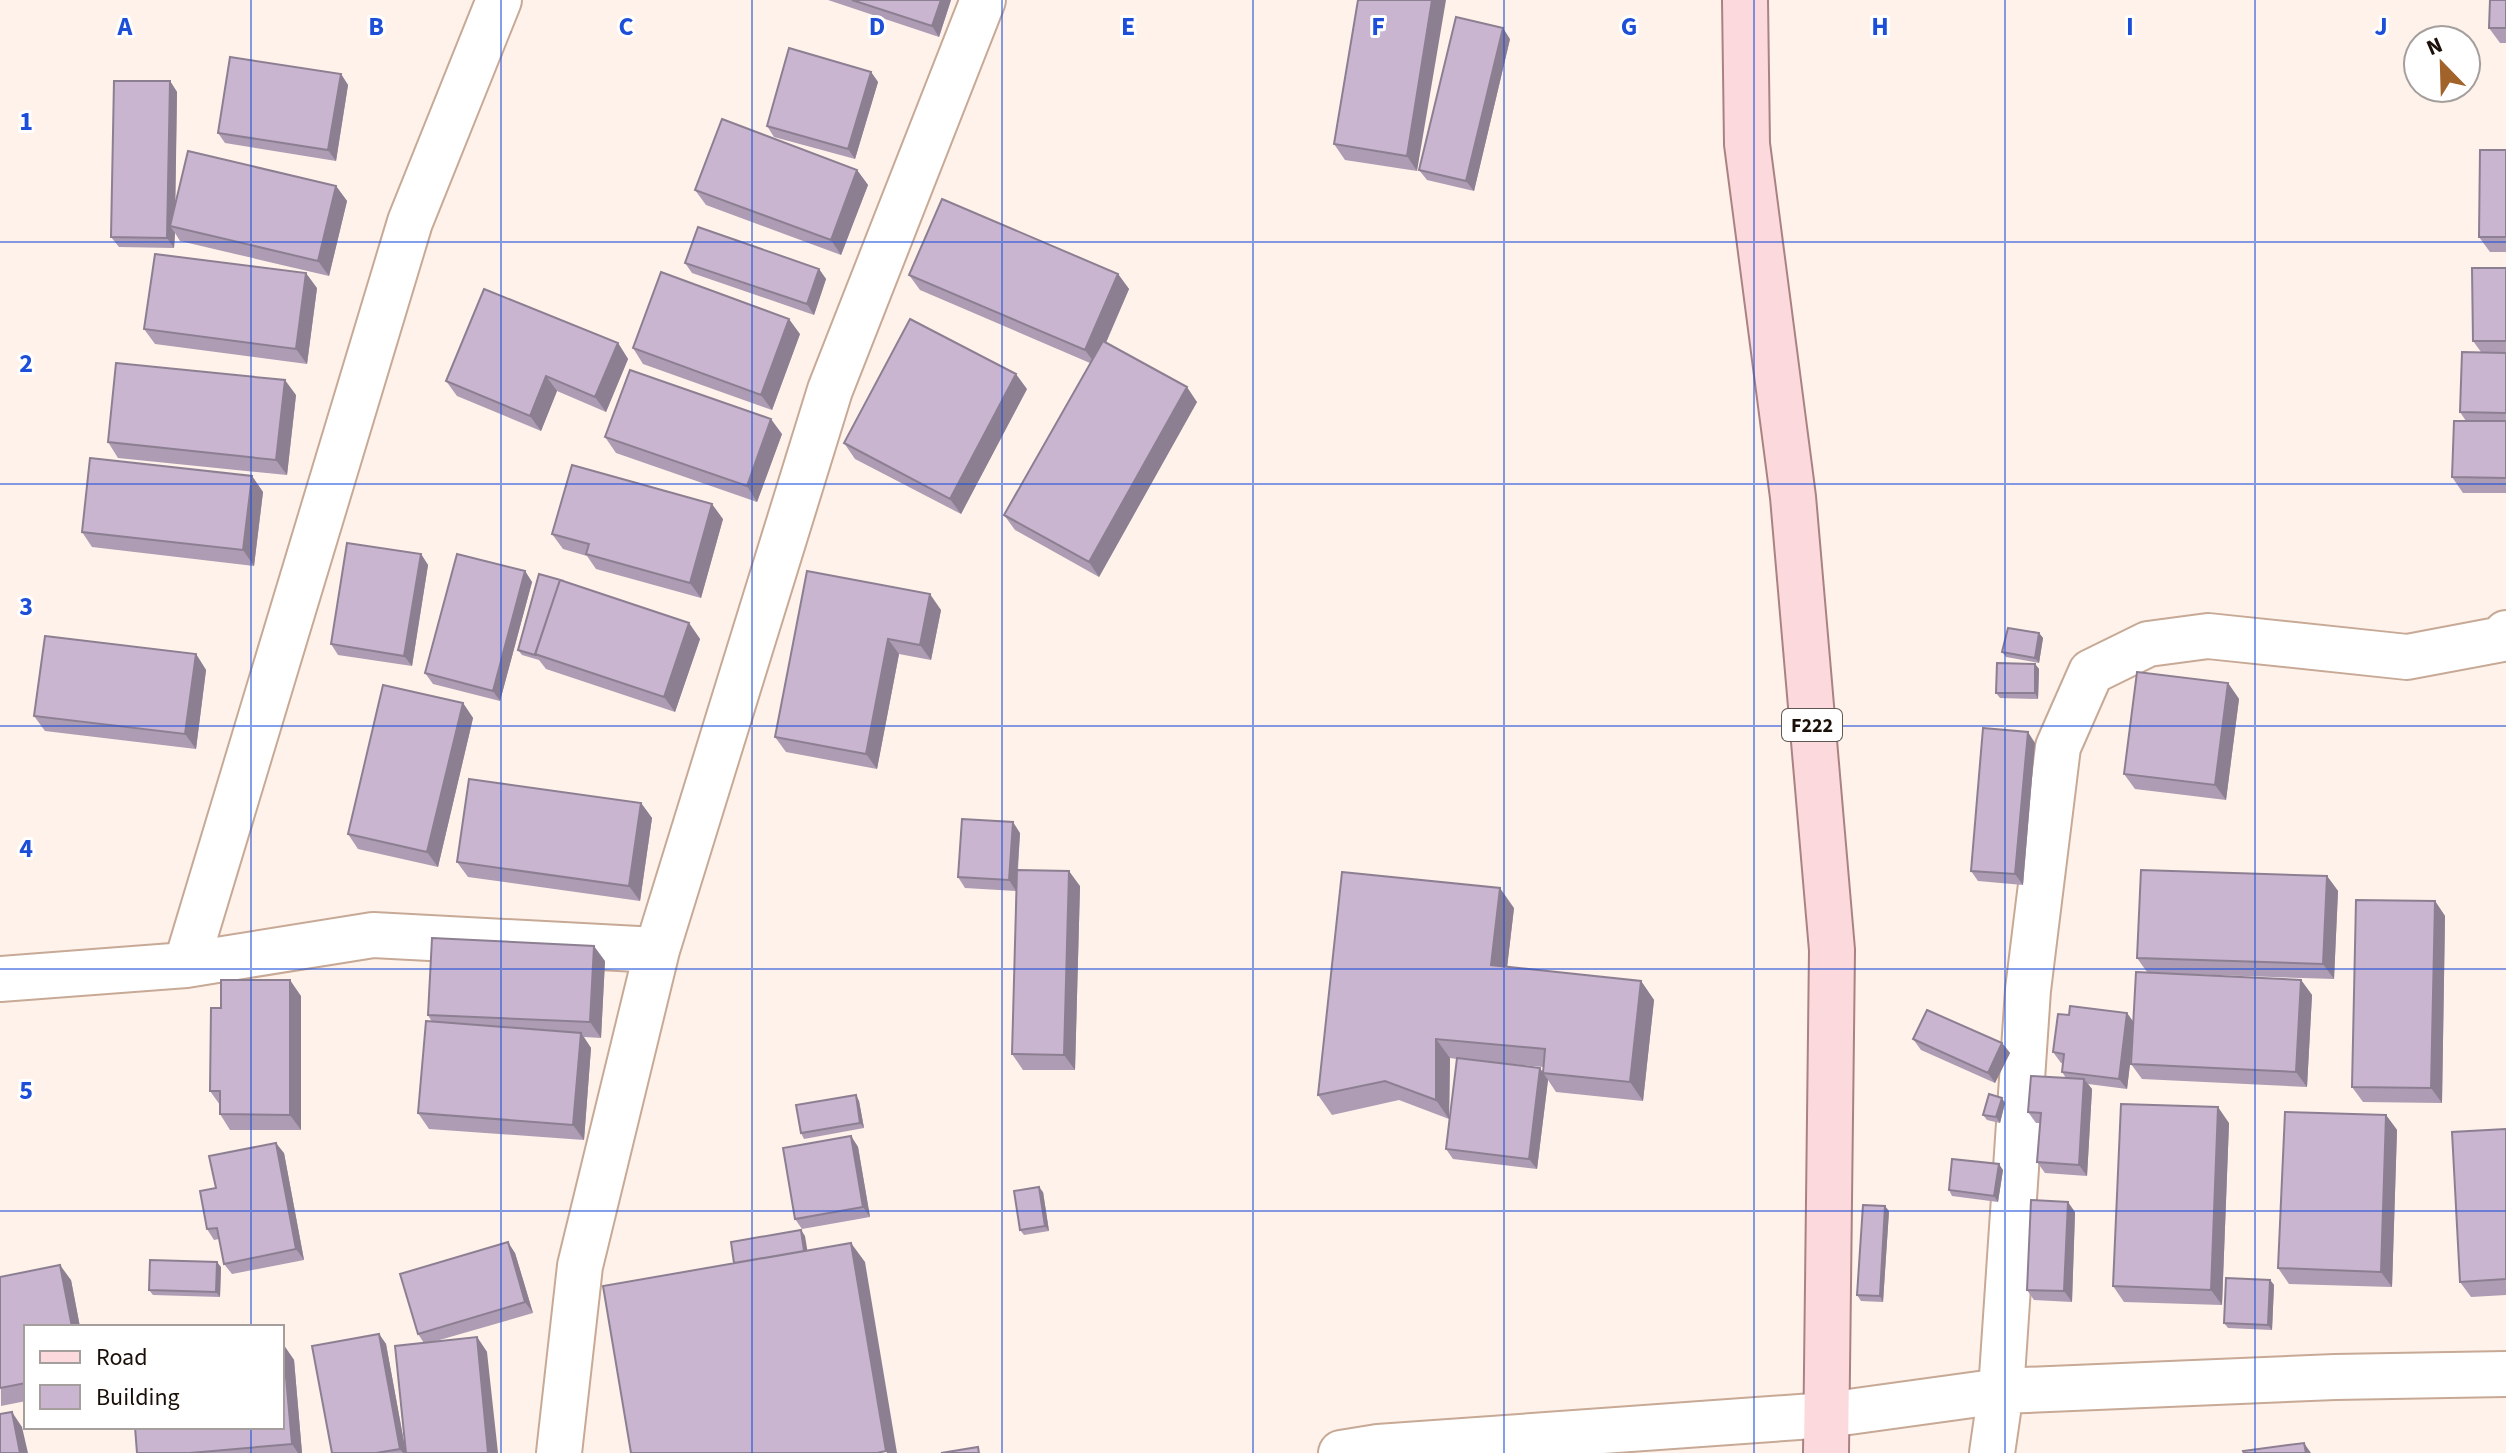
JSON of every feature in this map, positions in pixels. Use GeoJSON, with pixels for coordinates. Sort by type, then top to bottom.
{"type":"FeatureCollection","features":[{"type":"Feature","properties":{"kind":"main road","name":"F222"},"geometry":{"type":"LineString","coordinates":[[1745,0],[1747,144],[1793,497],[1832,950],[1827,1434]]}},
{"type":"Feature","properties":{"kind":"street"},"geometry":{"type":"LineString","coordinates":[[186,965],[410,222],[499,0]]}},
{"type":"Feature","properties":{"kind":"street"},"geometry":{"type":"LineString","coordinates":[[559,1453],[580,1266],[657,950],[830,390],[983,0]]}},
{"type":"Feature","properties":{"kind":"street"},"geometry":{"type":"LineString","coordinates":[[1992,1453],[2001,1391],[2028,990],[2058,747],[2091,672],[2148,644],[2208,636],[2407,657],[2502,639],[2506,633]]}},
{"type":"Feature","properties":{"kind":"street"},"geometry":{"type":"LineString","coordinates":[[0,979],[186,965],[373,935],[657,950]]}},
{"type":"Feature","properties":{"kind":"street"},"geometry":{"type":"LineString","coordinates":[[1341,1453],[1378,1447],[1827,1434],[2001,1391],[2335,1377],[2506,1374]]}},
{"type":"Feature","properties":{"kind":"building"},"geometry":{"type":"Polygon","coordinates":[[[852,0],[941,0],[932,26],[852,0]]]}},
{"type":"Feature","properties":{"kind":"building"},"geometry":{"type":"Polygon","coordinates":[[[1358,0],[1432,0],[1407,156],[1334,144],[1358,0]]]}},
{"type":"Feature","properties":{"kind":"building"},"geometry":{"type":"Polygon","coordinates":[[[2490,0],[2506,0],[2506,28],[2489,28],[2490,0]]]}},
{"type":"Feature","properties":{"kind":"building"},"geometry":{"type":"Polygon","coordinates":[[[1456,17],[1503,28],[1466,181],[1419,170],[1456,17]]]}},
{"type":"Feature","properties":{"kind":"building"},"geometry":{"type":"Polygon","coordinates":[[[789,48],[871,72],[848,149],[767,126],[789,48]]]}},
{"type":"Feature","properties":{"kind":"building"},"geometry":{"type":"Polygon","coordinates":[[[230,57],[341,74],[328,150],[218,133],[230,57]]]}},
{"type":"Feature","properties":{"kind":"building"},"geometry":{"type":"Polygon","coordinates":[[[114,81],[170,81],[167,238],[111,237],[114,81]]]}},
{"type":"Feature","properties":{"kind":"building"},"geometry":{"type":"Polygon","coordinates":[[[722,119],[857,170],[831,240],[695,190],[722,119]]]}},
{"type":"Feature","properties":{"kind":"building"},"geometry":{"type":"Polygon","coordinates":[[[2480,150],[2506,150],[2506,237],[2479,237],[2480,150]]]}},
{"type":"Feature","properties":{"kind":"building"},"geometry":{"type":"Polygon","coordinates":[[[188,151],[336,186],[318,261],[170,226],[188,151]]]}},
{"type":"Feature","properties":{"kind":"building"},"geometry":{"type":"Polygon","coordinates":[[[942,199],[1118,274],[1085,350],[909,275],[942,199]]]}},
{"type":"Feature","properties":{"kind":"building"},"geometry":{"type":"Polygon","coordinates":[[[698,227],[819,269],[807,304],[685,263],[698,227]]]}},
{"type":"Feature","properties":{"kind":"building"},"geometry":{"type":"Polygon","coordinates":[[[155,254],[306,273],[296,349],[144,329],[155,254]]]}},
{"type":"Feature","properties":{"kind":"building"},"geometry":{"type":"Polygon","coordinates":[[[2472,268],[2506,268],[2506,341],[2473,341],[2472,268]]]}},
{"type":"Feature","properties":{"kind":"building"},"geometry":{"type":"Polygon","coordinates":[[[661,272],[789,319],[761,395],[633,348],[661,272]]]}},
{"type":"Feature","properties":{"kind":"building"},"geometry":{"type":"Polygon","coordinates":[[[484,289],[618,343],[595,397],[546,376],[530,416],[446,381],[484,289]]]}},
{"type":"Feature","properties":{"kind":"building"},"geometry":{"type":"Polygon","coordinates":[[[910,319],[1016,374],[950,499],[844,443],[910,319]]]}},
{"type":"Feature","properties":{"kind":"building"},"geometry":{"type":"Polygon","coordinates":[[[1103,341],[1187,387],[1089,562],[1004,515],[1103,341]]]}},
{"type":"Feature","properties":{"kind":"building"},"geometry":{"type":"Polygon","coordinates":[[[2462,352],[2506,353],[2506,413],[2460,412],[2462,352]]]}},
{"type":"Feature","properties":{"kind":"building"},"geometry":{"type":"Polygon","coordinates":[[[116,363],[285,380],[276,460],[108,442],[116,363]]]}},
{"type":"Feature","properties":{"kind":"building"},"geometry":{"type":"Polygon","coordinates":[[[630,370],[771,419],[747,486],[605,437],[630,370]]]}},
{"type":"Feature","properties":{"kind":"building"},"geometry":{"type":"Polygon","coordinates":[[[2454,421],[2506,421],[2506,478],[2452,477],[2454,421]]]}},
{"type":"Feature","properties":{"kind":"building"},"geometry":{"type":"Polygon","coordinates":[[[90,458],[252,476],[243,550],[82,532],[90,458]]]}},
{"type":"Feature","properties":{"kind":"building"},"geometry":{"type":"Polygon","coordinates":[[[572,465],[712,504],[690,583],[586,554],[589,544],[552,534],[572,465]]]}},
{"type":"Feature","properties":{"kind":"building"},"geometry":{"type":"Polygon","coordinates":[[[347,543],[421,554],[404,656],[331,644],[347,543]]]}},
{"type":"Feature","properties":{"kind":"building"},"geometry":{"type":"Polygon","coordinates":[[[457,554],[525,571],[493,691],[425,673],[457,554]]]}},
{"type":"Feature","properties":{"kind":"building"},"geometry":{"type":"Polygon","coordinates":[[[807,571],[930,594],[920,645],[888,639],[866,754],[775,737],[807,571]]]}},
{"type":"Feature","properties":{"kind":"building"},"geometry":{"type":"Polygon","coordinates":[[[539,574],[564,581],[560,580],[535,655],[518,650],[539,574]]]}},
{"type":"Feature","properties":{"kind":"building"},"geometry":{"type":"Polygon","coordinates":[[[560,580],[689,623],[664,697],[535,654],[560,580]]]}},
{"type":"Feature","properties":{"kind":"building"},"geometry":{"type":"Polygon","coordinates":[[[2008,628],[2039,633],[2035,658],[2002,652],[2008,628]]]}},
{"type":"Feature","properties":{"kind":"building"},"geometry":{"type":"Polygon","coordinates":[[[45,636],[196,654],[185,734],[34,716],[45,636]]]}},
{"type":"Feature","properties":{"kind":"building"},"geometry":{"type":"Polygon","coordinates":[[[1997,663],[2035,664],[2035,693],[1996,693],[1997,663]]]}},
{"type":"Feature","properties":{"kind":"building"},"geometry":{"type":"Polygon","coordinates":[[[2137,672],[2228,683],[2215,785],[2124,774],[2137,672]]]}},
{"type":"Feature","properties":{"kind":"building"},"geometry":{"type":"Polygon","coordinates":[[[383,685],[463,703],[427,852],[348,834],[383,685]]]}},
{"type":"Feature","properties":{"kind":"building"},"geometry":{"type":"Polygon","coordinates":[[[1983,728],[2028,732],[2015,874],[1971,871],[1983,728]]]}},
{"type":"Feature","properties":{"kind":"building"},"geometry":{"type":"Polygon","coordinates":[[[469,779],[641,803],[629,886],[457,862],[469,779]]]}},
{"type":"Feature","properties":{"kind":"building"},"geometry":{"type":"Polygon","coordinates":[[[962,819],[1013,822],[1009,880],[958,877],[962,819]]]}},
{"type":"Feature","properties":{"kind":"building"},"geometry":{"type":"Polygon","coordinates":[[[1017,870],[1069,871],[1064,1055],[1012,1054],[1017,870]]]}},
{"type":"Feature","properties":{"kind":"building"},"geometry":{"type":"Polygon","coordinates":[[[2141,870],[2327,876],[2323,964],[2137,958],[2141,870]]]}},
{"type":"Feature","properties":{"kind":"building"},"geometry":{"type":"Polygon","coordinates":[[[1342,872],[1500,888],[1491,965],[1641,981],[1630,1082],[1543,1073],[1545,1049],[1436,1039],[1436,1100],[1385,1081],[1318,1095],[1342,872]]]}},
{"type":"Feature","properties":{"kind":"building"},"geometry":{"type":"Polygon","coordinates":[[[2356,900],[2435,901],[2431,1088],[2352,1087],[2356,900]]]}},
{"type":"Feature","properties":{"kind":"building"},"geometry":{"type":"Polygon","coordinates":[[[432,938],[594,946],[590,1022],[428,1015],[432,938]]]}},
{"type":"Feature","properties":{"kind":"building"},"geometry":{"type":"Polygon","coordinates":[[[2136,972],[2301,980],[2296,1072],[2131,1064],[2136,972]]]}},
{"type":"Feature","properties":{"kind":"building"},"geometry":{"type":"Polygon","coordinates":[[[221,980],[290,980],[290,1115],[220,1114],[220,1091],[210,1091],[211,1008],[221,1008],[221,980]]]}},
{"type":"Feature","properties":{"kind":"building"},"geometry":{"type":"Polygon","coordinates":[[[2070,1006],[2127,1013],[2119,1079],[2062,1072],[2064,1054],[2053,1052],[2058,1014],[2069,1015],[2070,1006]]]}},
{"type":"Feature","properties":{"kind":"building"},"geometry":{"type":"Polygon","coordinates":[[[1927,1010],[2002,1043],[1988,1073],[1913,1039],[1927,1010]]]}},
{"type":"Feature","properties":{"kind":"building"},"geometry":{"type":"Polygon","coordinates":[[[426,1021],[581,1033],[573,1125],[418,1113],[426,1021]]]}},
{"type":"Feature","properties":{"kind":"building"},"geometry":{"type":"Polygon","coordinates":[[[1457,1058],[1540,1068],[1529,1159],[1446,1149],[1457,1058]]]}},
{"type":"Feature","properties":{"kind":"building"},"geometry":{"type":"Polygon","coordinates":[[[2031,1076],[2084,1079],[2079,1165],[2037,1162],[2041,1113],[2028,1112],[2031,1076]]]}},
{"type":"Feature","properties":{"kind":"building"},"geometry":{"type":"Polygon","coordinates":[[[1989,1094],[2002,1098],[1996,1117],[1983,1115],[1989,1094]]]}},
{"type":"Feature","properties":{"kind":"building"},"geometry":{"type":"Polygon","coordinates":[[[856,1095],[860,1123],[801,1133],[796,1105],[856,1095]]]}},
{"type":"Feature","properties":{"kind":"building"},"geometry":{"type":"Polygon","coordinates":[[[2121,1104],[2218,1107],[2211,1290],[2113,1286],[2121,1104]]]}},
{"type":"Feature","properties":{"kind":"building"},"geometry":{"type":"Polygon","coordinates":[[[2285,1112],[2386,1115],[2381,1272],[2278,1268],[2285,1112]]]}},
{"type":"Feature","properties":{"kind":"building"},"geometry":{"type":"Polygon","coordinates":[[[2506,1129],[2506,1279],[2460,1282],[2452,1132],[2506,1129]]]}},
{"type":"Feature","properties":{"kind":"building"},"geometry":{"type":"Polygon","coordinates":[[[851,1136],[863,1207],[795,1219],[783,1148],[851,1136]]]}},
{"type":"Feature","properties":{"kind":"building"},"geometry":{"type":"Polygon","coordinates":[[[276,1143],[296,1249],[224,1264],[217,1228],[207,1229],[200,1191],[216,1188],[209,1156],[276,1143]]]}},
{"type":"Feature","properties":{"kind":"building"},"geometry":{"type":"Polygon","coordinates":[[[1952,1159],[1999,1164],[1994,1196],[1949,1190],[1952,1159]]]}},
{"type":"Feature","properties":{"kind":"building"},"geometry":{"type":"Polygon","coordinates":[[[1039,1187],[1045,1226],[1020,1230],[1014,1191],[1039,1187]]]}},
{"type":"Feature","properties":{"kind":"building"},"geometry":{"type":"Polygon","coordinates":[[[2031,1200],[2068,1202],[2064,1291],[2027,1290],[2031,1200]]]}},
{"type":"Feature","properties":{"kind":"building"},"geometry":{"type":"Polygon","coordinates":[[[1863,1205],[1885,1206],[1880,1296],[1857,1295],[1863,1205]]]}},
{"type":"Feature","properties":{"kind":"building"},"geometry":{"type":"Polygon","coordinates":[[[801,1230],[804,1251],[734,1263],[731,1242],[801,1230]]]}},
{"type":"Feature","properties":{"kind":"building"},"geometry":{"type":"Polygon","coordinates":[[[508,1242],[525,1302],[418,1334],[400,1274],[508,1242]]]}},
{"type":"Feature","properties":{"kind":"building"},"geometry":{"type":"Polygon","coordinates":[[[851,1243],[886,1451],[631,1453],[603,1286],[851,1243]]]}},
{"type":"Feature","properties":{"kind":"building"},"geometry":{"type":"Polygon","coordinates":[[[150,1260],[217,1262],[216,1292],[149,1290],[150,1260]]]}},
{"type":"Feature","properties":{"kind":"building"},"geometry":{"type":"Polygon","coordinates":[[[60,1265],[72,1325],[24,1325],[24,1383],[0,1388],[0,1277],[60,1265]]]}},
{"type":"Feature","properties":{"kind":"building"},"geometry":{"type":"Polygon","coordinates":[[[2226,1278],[2270,1280],[2268,1325],[2224,1323],[2226,1278]]]}},
{"type":"Feature","properties":{"kind":"building"},"geometry":{"type":"Polygon","coordinates":[[[379,1334],[400,1449],[376,1453],[332,1453],[312,1346],[379,1334]]]}},
{"type":"Feature","properties":{"kind":"building"},"geometry":{"type":"Polygon","coordinates":[[[477,1337],[488,1453],[406,1453],[395,1346],[477,1337]]]}},
{"type":"Feature","properties":{"kind":"building"},"geometry":{"type":"Polygon","coordinates":[[[284,1355],[292,1444],[190,1453],[137,1453],[135,1429],[284,1429],[284,1355]]]}},
{"type":"Feature","properties":{"kind":"building"},"geometry":{"type":"Polygon","coordinates":[[[12,1412],[20,1453],[0,1453],[0,1414],[12,1412]]]}},
{"type":"Feature","properties":{"kind":"building"},"geometry":{"type":"Polygon","coordinates":[[[2304,1443],[2306,1453],[2243,1451],[2304,1443]]]}},
{"type":"Feature","properties":{"kind":"building"},"geometry":{"type":"Polygon","coordinates":[[[978,1447],[979,1453],[941,1453],[978,1447]]]}}]}
